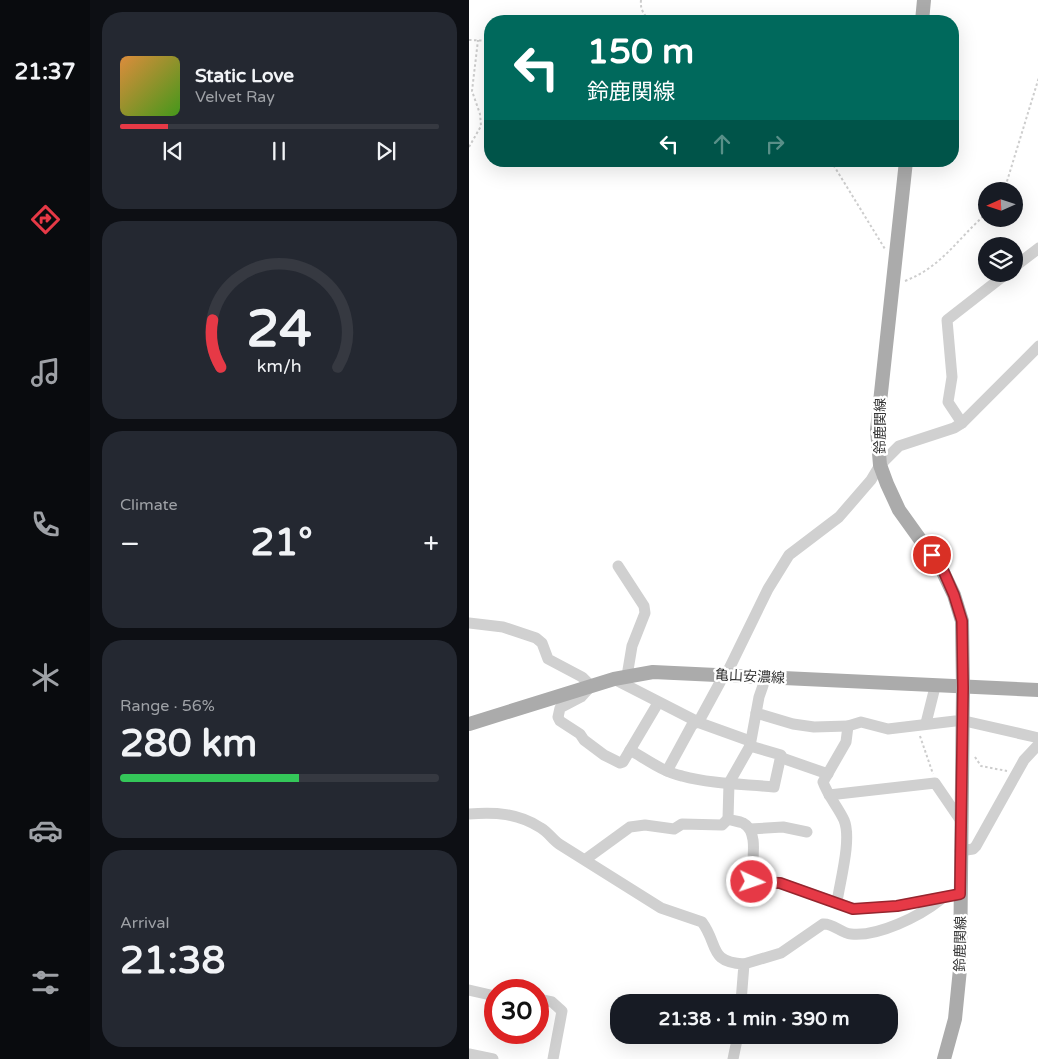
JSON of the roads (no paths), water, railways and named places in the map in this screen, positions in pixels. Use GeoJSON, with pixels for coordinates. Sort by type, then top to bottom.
{"type":"FeatureCollection","features":[{"type":"Feature","properties":{"kind":"main road"},"geometry":{"type":"LineString","coordinates":[[923,15],[924,0]]}},
{"type":"Feature","properties":{"kind":"main road","name":"鈴鹿関線"},"geometry":{"type":"LineString","coordinates":[[905,167],[877,430],[880,465],[899,510],[943,570],[954,595],[962,621],[963,688],[959,983],[955,1019],[944,1059]]}},
{"type":"Feature","properties":{"kind":"main road","name":"亀山安濃線"},"geometry":{"type":"LineString","coordinates":[[469,724],[620,678],[669,672],[935,687],[1038,690]]}},
{"type":"Feature","properties":{"kind":"street"},"geometry":{"type":"LineString","coordinates":[[1023,260],[1038,248]]}},
{"type":"Feature","properties":{"kind":"street"},"geometry":{"type":"LineString","coordinates":[[962,423],[948,402],[953,377],[947,320],[995,282]]}},
{"type":"Feature","properties":{"kind":"street"},"geometry":{"type":"LineString","coordinates":[[667,771],[692,725],[697,722],[725,675],[768,589],[789,555],[839,517],[871,480],[880,465],[899,446],[954,428],[962,423],[1038,346]]}},
{"type":"Feature","properties":{"kind":"street"},"geometry":{"type":"LineString","coordinates":[[618,566],[644,606],[645,613],[620,678],[656,699],[658,703],[697,722],[781,755],[782,758],[828,774]]}},
{"type":"Feature","properties":{"kind":"street"},"geometry":{"type":"LineString","coordinates":[[469,623],[503,627],[525,633],[541,643],[548,659],[582,677],[591,686],[581,697],[560,708],[558,717],[560,721],[580,734],[584,740],[604,755],[620,763],[623,762],[658,703]]}},
{"type":"Feature","properties":{"kind":"street"},"geometry":{"type":"LineString","coordinates":[[586,859],[630,828],[645,825],[674,828],[688,824],[722,825],[728,819],[729,783],[750,743],[766,677]]}},
{"type":"Feature","properties":{"kind":"street"},"geometry":{"type":"LineString","coordinates":[[922,725],[935,687]]}},
{"type":"Feature","properties":{"kind":"street"},"geometry":{"type":"LineString","coordinates":[[756,713],[793,724],[814,727],[847,726],[861,722],[888,729],[955,721]]}},
{"type":"Feature","properties":{"kind":"street"},"geometry":{"type":"LineString","coordinates":[[969,722],[1038,738]]}},
{"type":"Feature","properties":{"kind":"street"},"geometry":{"type":"LineString","coordinates":[[837,902],[848,832],[844,820],[823,782],[846,742],[847,726]]}},
{"type":"Feature","properties":{"kind":"street"},"geometry":{"type":"LineString","coordinates":[[960,852],[973,849],[976,846],[1024,760],[1038,744]]}},
{"type":"Feature","properties":{"kind":"street"},"geometry":{"type":"LineString","coordinates":[[630,750],[667,771],[682,776],[774,787],[782,758]]}},
{"type":"Feature","properties":{"kind":"street"},"geometry":{"type":"LineString","coordinates":[[829,795],[935,783],[961,821]]}},
{"type":"Feature","properties":{"kind":"street"},"geometry":{"type":"LineString","coordinates":[[469,814],[506,813],[531,822],[547,832],[559,844],[586,859],[661,908],[702,922],[721,959],[728,963],[744,964],[781,954],[823,924],[849,934],[877,931],[920,914],[944,897]]}},
{"type":"Feature","properties":{"kind":"street"},"geometry":{"type":"LineString","coordinates":[[728,819],[750,828],[783,828],[807,832]]}},
{"type":"Feature","properties":{"kind":"street"},"geometry":{"type":"LineString","coordinates":[[750,828],[754,845],[752,882],[780,883],[853,909],[897,906],[960,894]]}},
{"type":"Feature","properties":{"kind":"street"},"geometry":{"type":"LineString","coordinates":[[742,994],[744,964]]}},
{"type":"Feature","properties":{"kind":"street"},"geometry":{"type":"LineString","coordinates":[[469,990],[484,993]]}},
{"type":"Feature","properties":{"kind":"street"},"geometry":{"type":"LineString","coordinates":[[549,1001],[562,1011],[553,1059]]}},
{"type":"Feature","properties":{"kind":"street"},"geometry":{"type":"LineString","coordinates":[[733,1059],[736,1044]]}},
{"type":"Feature","properties":{"kind":"street"},"geometry":{"type":"LineString","coordinates":[[469,1054],[493,1059]]}}]}
